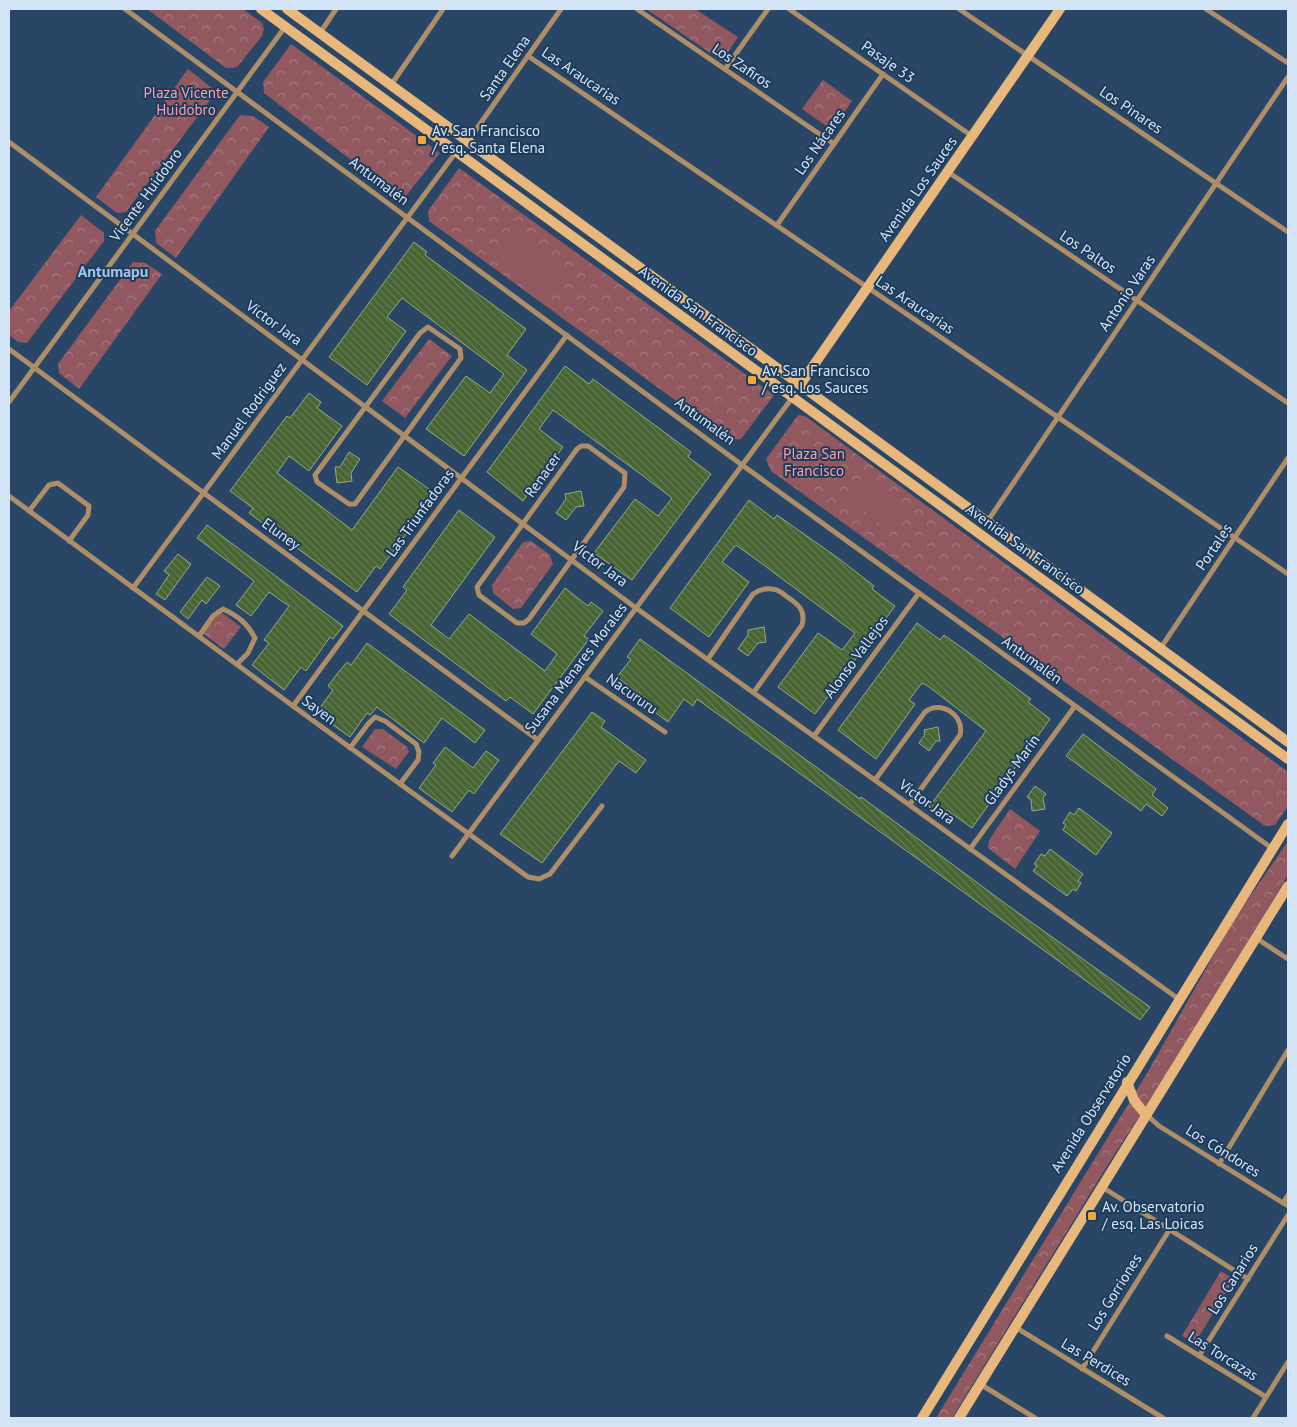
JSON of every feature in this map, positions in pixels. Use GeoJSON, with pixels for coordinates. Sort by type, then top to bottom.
{"type":"FeatureCollection","features":[{"type":"Feature","properties":{"kind":"main road","name":"Avenida San Francisco"},"geometry":{"type":"LineString","coordinates":[[261,9],[1288,759]]}},
{"type":"Feature","properties":{"kind":"main road","name":"Avenida San Francisco"},"geometry":{"type":"LineString","coordinates":[[287,9],[1288,742]]}},
{"type":"Feature","properties":{"kind":"main road","name":"Avenida Los Sauces"},"geometry":{"type":"LineString","coordinates":[[800,386],[1060,9]]}},
{"type":"Feature","properties":{"kind":"main road","name":"Avenida Observatorio"},"geometry":{"type":"LineString","coordinates":[[922,1418],[1288,824]]}},
{"type":"Feature","properties":{"kind":"main road"},"geometry":{"type":"LineString","coordinates":[[959,1418],[1288,886]]}},
{"type":"Feature","properties":{"kind":"main road"},"geometry":{"type":"LineString","coordinates":[[1128,1082],[1134,1100],[1146,1115]]}},
{"type":"Feature","properties":{"kind":"street","name":"Antumalén"},"geometry":{"type":"LineString","coordinates":[[126,9],[742,465],[1273,849]]}},
{"type":"Feature","properties":{"kind":"street"},"geometry":{"type":"LineString","coordinates":[[320,32],[336,9]]}},
{"type":"Feature","properties":{"kind":"street"},"geometry":{"type":"LineString","coordinates":[[391,85],[443,9]]}},
{"type":"Feature","properties":{"kind":"street","name":"Santa Elena"},"geometry":{"type":"LineString","coordinates":[[468,141],[561,9]]}},
{"type":"Feature","properties":{"kind":"street","name":"Los Zafiros"},"geometry":{"type":"LineString","coordinates":[[637,9],[834,144]]}},
{"type":"Feature","properties":{"kind":"street"},"geometry":{"type":"LineString","coordinates":[[725,69],[768,9]]}},
{"type":"Feature","properties":{"kind":"street","name":"Pasaje 33"},"geometry":{"type":"LineString","coordinates":[[789,9],[972,136]]}},
{"type":"Feature","properties":{"kind":"street","name":"Los Pinares"},"geometry":{"type":"LineString","coordinates":[[959,9],[1288,232]]}},
{"type":"Feature","properties":{"kind":"street"},"geometry":{"type":"LineString","coordinates":[[1206,9],[1288,64]]}},
{"type":"Feature","properties":{"kind":"street","name":"Vicente Huidobro"},"geometry":{"type":"LineString","coordinates":[[9,402],[286,27]]}},
{"type":"Feature","properties":{"kind":"street","name":"Las Araucarias"},"geometry":{"type":"LineString","coordinates":[[528,56],[1288,574]]}},
{"type":"Feature","properties":{"kind":"street","name":"Los Nácares"},"geometry":{"type":"LineString","coordinates":[[777,225],[883,74]]}},
{"type":"Feature","properties":{"kind":"street","name":"Antonio Varas"},"geometry":{"type":"LineString","coordinates":[[986,522],[1288,78]]}},
{"type":"Feature","properties":{"kind":"street","name":"Víctor Jara"},"geometry":{"type":"LineString","coordinates":[[9,142],[636,608],[1180,1000]]}},
{"type":"Feature","properties":{"kind":"street","name":"Manuel Rodriguez"},"geometry":{"type":"LineString","coordinates":[[133,588],[456,152]]}},
{"type":"Feature","properties":{"kind":"street","name":"Los Paltos"},"geometry":{"type":"LineString","coordinates":[[948,172],[1288,403]]}},
{"type":"Feature","properties":{"kind":"street"},"geometry":{"type":"LineString","coordinates":[[428,327],[460,349],[461,358],[406,436],[355,504],[349,504],[317,482],[315,475],[420,333],[428,327]]}},
{"type":"Feature","properties":{"kind":"street","name":"Las Triunfadoras"},"geometry":{"type":"LineString","coordinates":[[293,706],[567,335]]}},
{"type":"Feature","properties":{"kind":"street","name":"Eluney"},"geometry":{"type":"LineString","coordinates":[[9,349],[538,740]]}},
{"type":"Feature","properties":{"kind":"street","name":"Susana Menares Morales"},"geometry":{"type":"LineString","coordinates":[[452,856],[792,398]]}},
{"type":"Feature","properties":{"kind":"street","name":"Renacer"},"geometry":{"type":"LineString","coordinates":[[524,524],[581,446],[588,446],[626,473],[624,486],[572,559]]}},
{"type":"Feature","properties":{"kind":"street","name":"Portales"},"geometry":{"type":"LineString","coordinates":[[1160,649],[1288,458]]}},
{"type":"Feature","properties":{"kind":"street"},"geometry":{"type":"LineString","coordinates":[[29,511],[48,485],[58,483],[89,506],[88,515],[69,541]]}},
{"type":"Feature","properties":{"kind":"street","name":"Sayen"},"geometry":{"type":"LineString","coordinates":[[9,496],[528,877],[539,879],[550,874],[602,806]]}},
{"type":"Feature","properties":{"kind":"street"},"geometry":{"type":"LineString","coordinates":[[524,524],[477,587],[479,596],[517,623],[524,623],[529,619],[572,559]]}},
{"type":"Feature","properties":{"kind":"street"},"geometry":{"type":"LineString","coordinates":[[708,659],[753,594],[765,589],[777,590],[800,606],[803,614],[802,625],[754,692]]}},
{"type":"Feature","properties":{"kind":"street","name":"Alonso Vallejos"},"geometry":{"type":"LineString","coordinates":[[814,736],[919,593]]}},
{"type":"Feature","properties":{"kind":"street"},"geometry":{"type":"LineString","coordinates":[[199,636],[213,616],[223,609],[237,615],[249,627],[256,638],[248,653],[237,664]]}},
{"type":"Feature","properties":{"kind":"street","name":"Nacururu"},"geometry":{"type":"LineString","coordinates":[[585,677],[665,732]]}},
{"type":"Feature","properties":{"kind":"street","name":"Gladys Marín"},"geometry":{"type":"LineString","coordinates":[[970,848],[1075,706]]}},
{"type":"Feature","properties":{"kind":"street"},"geometry":{"type":"LineString","coordinates":[[875,780],[925,712],[934,707],[946,708],[960,722],[960,735],[910,804]]}},
{"type":"Feature","properties":{"kind":"street"},"geometry":{"type":"LineString","coordinates":[[350,748],[368,724],[375,718],[385,721],[416,744],[419,752],[418,760],[400,784]]}},
{"type":"Feature","properties":{"kind":"street"},"geometry":{"type":"LineString","coordinates":[[1256,938],[1288,959]]}},
{"type":"Feature","properties":{"kind":"street"},"geometry":{"type":"LineString","coordinates":[[1219,1164],[1288,1050]]}},
{"type":"Feature","properties":{"kind":"street","name":"Los Cóndores"},"geometry":{"type":"LineString","coordinates":[[1146,1115],[1219,1164],[1286,1205]]}},
{"type":"Feature","properties":{"kind":"street"},"geometry":{"type":"LineString","coordinates":[[1102,1187],[1248,1279]]}},
{"type":"Feature","properties":{"kind":"street"},"geometry":{"type":"LineString","coordinates":[[1286,1205],[1288,1195]]}},
{"type":"Feature","properties":{"kind":"street","name":"Los Canarios"},"geometry":{"type":"LineString","coordinates":[[1199,1356],[1288,1215]]}},
{"type":"Feature","properties":{"kind":"street","name":"Los Gorriones"},"geometry":{"type":"LineString","coordinates":[[1082,1369],[1170,1229]]}},
{"type":"Feature","properties":{"kind":"street","name":"Las Perdices"},"geometry":{"type":"LineString","coordinates":[[1015,1328],[1163,1418]]}},
{"type":"Feature","properties":{"kind":"street","name":"Las Torcazas"},"geometry":{"type":"LineString","coordinates":[[1167,1336],[1266,1397]]}},
{"type":"Feature","properties":{"kind":"street"},"geometry":{"type":"LineString","coordinates":[[1253,1418],[1266,1397],[1286,1372],[1288,1362]]}},
{"type":"Feature","properties":{"kind":"street"},"geometry":{"type":"LineString","coordinates":[[980,1384],[1035,1418]]}},
{"type":"Feature","properties":{"kind":"green space"},"geometry":{"type":"Polygon","coordinates":[[[147,9],[243,9],[262,23],[264,29],[262,36],[238,66],[226,68],[147,9]]]}},
{"type":"Feature","properties":{"kind":"green space"},"geometry":{"type":"Polygon","coordinates":[[[646,9],[695,9],[738,37],[722,61],[646,9]]]}},
{"type":"Feature","properties":{"kind":"green space"},"geometry":{"type":"Polygon","coordinates":[[[291,44],[440,153],[406,196],[399,197],[264,93],[263,82],[291,44]]]}},
{"type":"Feature","properties":{"kind":"green space","name":"Plaza Vicente Huidobro"},"geometry":{"type":"Polygon","coordinates":[[[188,69],[212,88],[210,100],[126,212],[117,213],[96,197],[188,69]]]}},
{"type":"Feature","properties":{"kind":"green space"},"geometry":{"type":"Polygon","coordinates":[[[823,80],[852,101],[832,130],[802,109],[823,80]]]}},
{"type":"Feature","properties":{"kind":"green space","name":"Plaza Vicente Huidobro"},"geometry":{"type":"Polygon","coordinates":[[[240,115],[253,116],[269,127],[176,258],[156,243],[155,231],[240,115]]]}},
{"type":"Feature","properties":{"kind":"green space","name":"Plaza San Francisco"},"geometry":{"type":"Polygon","coordinates":[[[459,168],[774,395],[741,439],[730,440],[429,221],[428,211],[459,168]]]}},
{"type":"Feature","properties":{"kind":"green space"},"geometry":{"type":"Polygon","coordinates":[[[81,215],[104,233],[104,241],[27,343],[18,342],[9,335],[9,311],[81,215]]]}},
{"type":"Feature","properties":{"kind":"green space"},"geometry":{"type":"Polygon","coordinates":[[[517,230],[568,268],[547,297],[496,259],[517,230]]]}},
{"type":"Feature","properties":{"kind":"green space"},"geometry":{"type":"Polygon","coordinates":[[[133,262],[145,263],[162,274],[79,389],[59,373],[58,364],[133,262]]]}},
{"type":"Feature","properties":{"kind":"green space"},"geometry":{"type":"Polygon","coordinates":[[[429,339],[452,356],[405,418],[382,401],[429,339]]]}},
{"type":"Feature","properties":{"kind":"green space","name":"Plaza San Francisco"},"geometry":{"type":"Polygon","coordinates":[[[798,415],[805,416],[1288,772],[1288,806],[1275,825],[1265,826],[771,471],[766,459],[798,415]]]}},
{"type":"Feature","properties":{"kind":"green space"},"geometry":{"type":"Polygon","coordinates":[[[864,483],[901,511],[888,529],[851,501],[864,483]]]}},
{"type":"Feature","properties":{"kind":"green space"},"geometry":{"type":"Polygon","coordinates":[[[531,541],[550,555],[553,564],[521,608],[513,609],[493,593],[492,585],[523,542],[531,541]]]}},
{"type":"Feature","properties":{"kind":"green space"},"geometry":{"type":"Polygon","coordinates":[[[217,609],[241,627],[224,649],[201,632],[217,609]]]}},
{"type":"Feature","properties":{"kind":"green space"},"geometry":{"type":"Polygon","coordinates":[[[375,729],[383,729],[407,747],[409,752],[396,769],[362,747],[375,729]]]}},
{"type":"Feature","properties":{"kind":"green space"},"geometry":{"type":"Polygon","coordinates":[[[1010,809],[1040,831],[1015,869],[988,848],[989,840],[1010,809]]]}},
{"type":"Feature","properties":{"kind":"green space"},"geometry":{"type":"Polygon","coordinates":[[[1288,841],[1288,875],[1182,1050],[1109,1163],[952,1418],[936,1418],[1146,1075],[1233,921],[1288,841]]]}},
{"type":"Feature","properties":{"kind":"green space"},"geometry":{"type":"Polygon","coordinates":[[[1221,1271],[1234,1279],[1195,1343],[1182,1336],[1221,1271]]]}},
{"type":"Feature","properties":{"kind":"building"},"geometry":{"type":"Polygon","coordinates":[[[414,242],[427,252],[425,255],[526,329],[507,355],[527,370],[464,456],[426,429],[466,376],[490,393],[504,374],[402,298],[387,317],[406,331],[367,385],[329,357],[414,242]]]}},
{"type":"Feature","properties":{"kind":"building"},"geometry":{"type":"Polygon","coordinates":[[[565,366],[589,384],[593,379],[691,452],[688,457],[711,474],[632,580],[594,553],[635,499],[658,516],[672,498],[642,475],[553,410],[539,429],[563,447],[523,501],[487,472],[565,366]]]}},
{"type":"Feature","properties":{"kind":"building"},"geometry":{"type":"Polygon","coordinates":[[[309,393],[321,402],[317,408],[342,426],[309,471],[289,456],[277,473],[352,530],[398,467],[436,494],[380,569],[376,566],[357,592],[249,513],[253,508],[230,491],[287,416],[290,418],[309,393]]]}},
{"type":"Feature","properties":{"kind":"building"},"geometry":{"type":"Polygon","coordinates":[[[349,452],[360,459],[351,473],[352,481],[337,483],[335,467],[340,467],[349,452]]]}},
{"type":"Feature","properties":{"kind":"building"},"geometry":{"type":"Polygon","coordinates":[[[581,491],[584,506],[576,507],[566,520],[556,513],[566,499],[565,494],[581,491]]]}},
{"type":"Feature","properties":{"kind":"building"},"geometry":{"type":"Polygon","coordinates":[[[749,500],[774,519],[777,515],[838,558],[874,586],[872,589],[895,606],[815,714],[778,687],[818,633],[842,650],[855,633],[761,563],[736,545],[722,562],[749,582],[709,637],[670,608],[749,500]]]}},
{"type":"Feature","properties":{"kind":"building"},"geometry":{"type":"Polygon","coordinates":[[[459,510],[495,537],[431,625],[449,639],[469,614],[545,671],[557,654],[531,634],[565,588],[588,606],[591,602],[603,611],[584,636],[589,639],[533,714],[510,697],[506,701],[389,614],[407,590],[403,587],[459,510]]]}},
{"type":"Feature","properties":{"kind":"building"},"geometry":{"type":"Polygon","coordinates":[[[207,525],[343,626],[333,639],[330,637],[306,671],[301,667],[284,690],[252,665],[269,643],[264,640],[289,606],[269,592],[251,616],[236,605],[254,581],[197,538],[207,525]]]}},
{"type":"Feature","properties":{"kind":"building"},"geometry":{"type":"Polygon","coordinates":[[[178,554],[191,564],[165,600],[156,594],[169,575],[164,571],[178,554]]]}},
{"type":"Feature","properties":{"kind":"building"},"geometry":{"type":"Polygon","coordinates":[[[207,577],[220,586],[206,604],[202,600],[188,619],[180,612],[207,577]]]}},
{"type":"Feature","properties":{"kind":"building"},"geometry":{"type":"Polygon","coordinates":[[[917,623],[940,640],[944,635],[965,650],[1031,699],[1028,702],[1050,719],[972,828],[947,810],[942,816],[929,807],[986,731],[928,686],[922,683],[909,700],[915,704],[876,759],[838,730],[917,623]]]}},
{"type":"Feature","properties":{"kind":"building"},"geometry":{"type":"Polygon","coordinates":[[[764,627],[766,642],[758,643],[748,656],[738,649],[748,635],[748,630],[764,627]]]}},
{"type":"Feature","properties":{"kind":"building"},"geometry":{"type":"Polygon","coordinates":[[[640,639],[1150,1007],[1140,1020],[697,699],[693,706],[684,699],[668,722],[640,701],[643,697],[617,677],[631,659],[627,657],[640,639]]]}},
{"type":"Feature","properties":{"kind":"building"},"geometry":{"type":"Polygon","coordinates":[[[367,643],[485,730],[475,743],[442,718],[424,743],[377,707],[370,715],[367,713],[350,737],[316,713],[333,690],[328,686],[347,662],[351,665],[367,643]]]}},
{"type":"Feature","properties":{"kind":"building"},"geometry":{"type":"Polygon","coordinates":[[[592,712],[605,721],[601,727],[646,760],[636,773],[619,761],[542,863],[500,834],[592,712]]]}},
{"type":"Feature","properties":{"kind":"building"},"geometry":{"type":"Polygon","coordinates":[[[938,727],[940,741],[936,741],[929,751],[919,743],[925,734],[924,730],[938,727]]]}},
{"type":"Feature","properties":{"kind":"building"},"geometry":{"type":"Polygon","coordinates":[[[1083,734],[1156,789],[1152,795],[1168,808],[1162,816],[1146,804],[1141,811],[1066,756],[1083,734]]]}},
{"type":"Feature","properties":{"kind":"building"},"geometry":{"type":"Polygon","coordinates":[[[445,747],[473,768],[486,751],[499,760],[474,794],[469,790],[452,812],[419,788],[436,765],[433,763],[445,747]]]}},
{"type":"Feature","properties":{"kind":"building"},"geometry":{"type":"Polygon","coordinates":[[[1035,786],[1046,794],[1043,798],[1045,809],[1032,811],[1031,800],[1027,797],[1035,786]]]}},
{"type":"Feature","properties":{"kind":"building"},"geometry":{"type":"Polygon","coordinates":[[[1079,808],[1112,833],[1096,855],[1063,830],[1066,825],[1063,823],[1070,812],[1074,815],[1079,808]]]}},
{"type":"Feature","properties":{"kind":"building"},"geometry":{"type":"Polygon","coordinates":[[[1050,849],[1083,874],[1078,881],[1081,883],[1076,891],[1073,889],[1067,896],[1033,871],[1037,866],[1034,864],[1041,854],[1045,856],[1050,849]]]}},
{"type":"Feature","properties":{"kind":"place","name":"Av. San Francisco / esq. Santa Elena"},"geometry":{"type":"Point","coordinates":[422,140]}},
{"type":"Feature","properties":{"kind":"place","name":"Av. San Francisco / esq. Los Sauces"},"geometry":{"type":"Point","coordinates":[752,380]}},
{"type":"Feature","properties":{"kind":"place","name":"Av. Observatorio / esq. Las Loicas"},"geometry":{"type":"Point","coordinates":[1092,1216]}},
{"type":"Feature","properties":{"kind":"district","name":"Antumapu"},"geometry":{"type":"Point","coordinates":[113,271]}}]}
